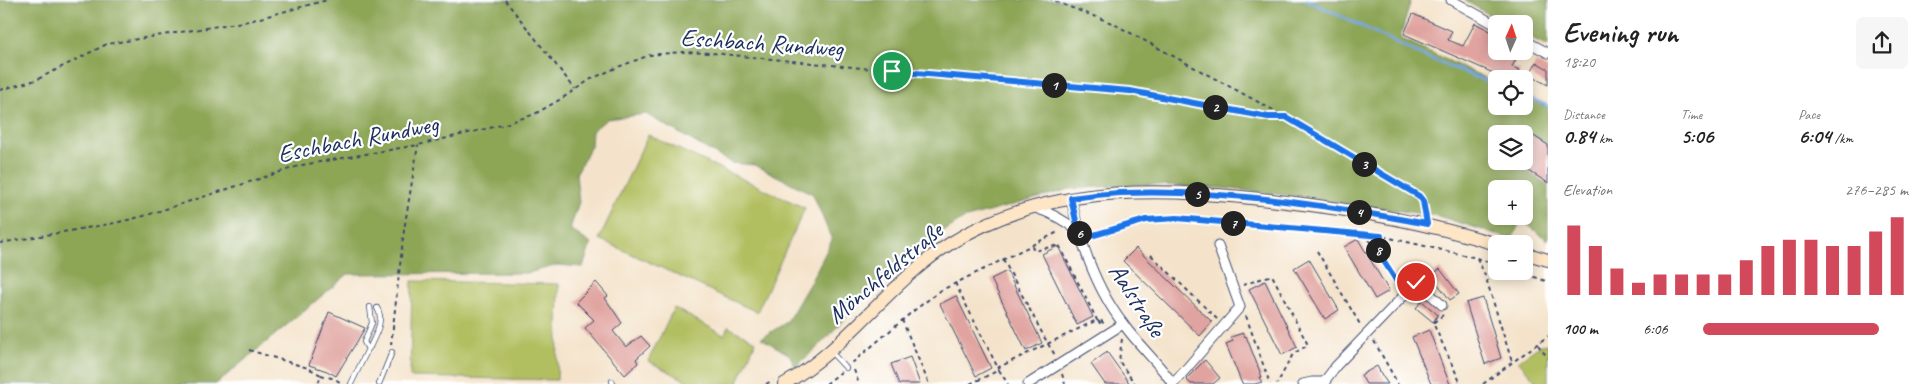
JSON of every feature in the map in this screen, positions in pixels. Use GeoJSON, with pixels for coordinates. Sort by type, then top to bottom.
{"type":"FeatureCollection","features":[{"type":"Feature","properties":{"kind":"main road","name":"Mönchfeldstraße"},"geometry":{"type":"LineString","coordinates":[[784,384],[830,350],[896,286],[949,244],[974,229],[1007,215],[1071,198],[1119,193],[1218,195],[1344,209],[1427,224],[1488,242]]}},
{"type":"Feature","properties":{"kind":"main road"},"geometry":{"type":"LineString","coordinates":[[1533,256],[1548,260]]}},
{"type":"Feature","properties":{"kind":"street"},"geometry":{"type":"LineString","coordinates":[[1451,0],[1488,20]]}},
{"type":"Feature","properties":{"kind":"street"},"geometry":{"type":"LineString","coordinates":[[1533,45],[1548,53]]}},
{"type":"Feature","properties":{"kind":"street","name":"Aalstraße"},"geometry":{"type":"LineString","coordinates":[[1071,198],[1079,235],[1107,298],[1123,324],[1173,384]]}},
{"type":"Feature","properties":{"kind":"street","name":"Aalstraße"},"geometry":{"type":"LineString","coordinates":[[1032,207],[1057,216],[1079,235]]}},
{"type":"Feature","properties":{"kind":"street"},"geometry":{"type":"LineString","coordinates":[[1173,384],[1240,307],[1218,246]]}},
{"type":"Feature","properties":{"kind":"street"},"geometry":{"type":"LineString","coordinates":[[1303,384],[1312,382],[1325,383],[1336,366],[1416,282],[1442,305]]}},
{"type":"Feature","properties":{"kind":"street"},"geometry":{"type":"LineString","coordinates":[[1028,384],[1123,324]]}},
{"type":"Feature","properties":{"kind":"lane"},"geometry":{"type":"LineString","coordinates":[[368,349],[364,342],[372,323],[370,307]]}},
{"type":"Feature","properties":{"kind":"lane"},"geometry":{"type":"LineString","coordinates":[[351,384],[380,324],[380,313],[377,308]]}},
{"type":"Feature","properties":{"kind":"lane"},"geometry":{"type":"LineString","coordinates":[[830,350],[846,368]]}},
{"type":"Feature","properties":{"kind":"lane"},"geometry":{"type":"LineString","coordinates":[[380,384],[392,352]]}},
{"type":"Feature","properties":{"kind":"path"},"geometry":{"type":"LineString","coordinates":[[0,90],[36,80],[107,44],[248,21],[327,0]]}},
{"type":"Feature","properties":{"kind":"path"},"geometry":{"type":"LineString","coordinates":[[505,0],[575,89]]}},
{"type":"Feature","properties":{"kind":"path"},"geometry":{"type":"LineString","coordinates":[[1050,0],[1112,23],[1286,117],[1419,196],[1423,201],[1427,224]]}},
{"type":"Feature","properties":{"kind":"path","name":"Eschbach Rundweg"},"geometry":{"type":"LineString","coordinates":[[0,243],[144,216],[302,165],[418,145],[502,125],[535,114],[591,79],[650,55],[696,52],[1130,91],[1268,117],[1286,117]]}},
{"type":"Feature","properties":{"kind":"path"},"geometry":{"type":"LineString","coordinates":[[392,352],[391,344],[404,230],[418,145]]}},
{"type":"Feature","properties":{"kind":"path"},"geometry":{"type":"LineString","coordinates":[[1079,235],[1146,220],[1177,218],[1381,236],[1488,261]]}},
{"type":"Feature","properties":{"kind":"path"},"geometry":{"type":"LineString","coordinates":[[826,384],[902,320],[940,291],[1058,232]]}},
{"type":"Feature","properties":{"kind":"path"},"geometry":{"type":"LineString","coordinates":[[1378,252],[1381,236]]}},
{"type":"Feature","properties":{"kind":"path"},"geometry":{"type":"LineString","coordinates":[[1369,239],[1405,294]]}},
{"type":"Feature","properties":{"kind":"path"},"geometry":{"type":"LineString","coordinates":[[1032,246],[1034,251],[1059,245],[1098,321]]}},
{"type":"Feature","properties":{"kind":"path"},"geometry":{"type":"LineString","coordinates":[[1317,251],[1398,384]]}},
{"type":"Feature","properties":{"kind":"path"},"geometry":{"type":"LineString","coordinates":[[1150,254],[1223,326]]}},
{"type":"Feature","properties":{"kind":"path"},"geometry":{"type":"LineString","coordinates":[[1477,258],[1485,275],[1512,362]]}},
{"type":"Feature","properties":{"kind":"path"},"geometry":{"type":"LineString","coordinates":[[1003,259],[1049,345]]}},
{"type":"Feature","properties":{"kind":"path"},"geometry":{"type":"LineString","coordinates":[[1233,288],[1272,275],[1308,345],[1293,354],[1277,384]]}},
{"type":"Feature","properties":{"kind":"path"},"geometry":{"type":"LineString","coordinates":[[1533,276],[1548,282]]}},
{"type":"Feature","properties":{"kind":"path"},"geometry":{"type":"LineString","coordinates":[[955,283],[998,369],[1008,384]]}},
{"type":"Feature","properties":{"kind":"path"},"geometry":{"type":"LineString","coordinates":[[1442,305],[1438,308],[1444,314],[1433,323],[1461,384]]}},
{"type":"Feature","properties":{"kind":"path"},"geometry":{"type":"LineString","coordinates":[[1240,307],[1246,315],[1270,384]]}},
{"type":"Feature","properties":{"kind":"path"},"geometry":{"type":"LineString","coordinates":[[970,384],[1100,319],[1112,331]]}},
{"type":"Feature","properties":{"kind":"path"},"geometry":{"type":"LineString","coordinates":[[902,320],[929,384]]}},
{"type":"Feature","properties":{"kind":"path"},"geometry":{"type":"LineString","coordinates":[[1484,384],[1548,336]]}},
{"type":"Feature","properties":{"kind":"path"},"geometry":{"type":"LineString","coordinates":[[1122,344],[1119,361],[1135,384]]}},
{"type":"Feature","properties":{"kind":"path"},"geometry":{"type":"LineString","coordinates":[[1538,345],[1548,358]]}},
{"type":"Feature","properties":{"kind":"path"},"geometry":{"type":"LineString","coordinates":[[248,350],[308,368],[343,384]]}},
{"type":"Feature","properties":{"kind":"path"},"geometry":{"type":"LineString","coordinates":[[318,384],[321,374]]}},
{"type":"Feature","properties":{"kind":"path"},"geometry":{"type":"LineString","coordinates":[[857,376],[859,384]]}},
{"type":"Feature","properties":{"kind":"green space"},"geometry":{"type":"Polygon","coordinates":[[[0,0],[1411,0],[1400,38],[1488,79],[1488,115],[1533,115],[1533,100],[1548,108],[1548,144],[1533,135],[1533,125],[1488,125],[1488,170],[1525,170],[1548,185],[1548,240],[1528,225],[1533,225],[1533,180],[1488,180],[1488,225],[1519,225],[1514,235],[1499,235],[1438,216],[1222,188],[1142,184],[1070,189],[963,219],[899,261],[819,346],[795,367],[790,355],[761,338],[787,322],[832,240],[813,194],[755,165],[731,163],[646,114],[607,119],[592,131],[591,146],[576,174],[579,202],[570,229],[591,244],[583,267],[558,265],[528,273],[348,274],[216,384],[0,384],[0,0]]]}},
{"type":"Feature","properties":{"kind":"green space"},"geometry":{"type":"Polygon","coordinates":[[[1464,0],[1548,0],[1548,46],[1533,38],[1533,15],[1490,15],[1464,0]]]}},
{"type":"Feature","properties":{"kind":"green space"},"geometry":{"type":"Polygon","coordinates":[[[648,135],[805,208],[757,312],[599,239],[648,135]]]}},
{"type":"Feature","properties":{"kind":"green space"},"geometry":{"type":"Polygon","coordinates":[[[412,281],[559,284],[557,380],[410,377],[412,281]]]}},
{"type":"Feature","properties":{"kind":"green space"},"geometry":{"type":"Polygon","coordinates":[[[674,308],[724,335],[728,327],[756,341],[737,384],[710,384],[703,381],[700,384],[693,384],[648,361],[674,308]]]}},
{"type":"Feature","properties":{"kind":"green space"},"geometry":{"type":"Polygon","coordinates":[[[1548,344],[1548,384],[1538,384],[1518,361],[1541,345],[1548,344]]]}},
{"type":"Feature","properties":{"kind":"building"},"geometry":{"type":"Polygon","coordinates":[[[1413,14],[1452,31],[1448,40],[1463,46],[1475,23],[1488,30],[1488,60],[1516,60],[1512,67],[1520,70],[1488,71],[1404,34],[1413,14]]]}},
{"type":"Feature","properties":{"kind":"building"},"geometry":{"type":"Polygon","coordinates":[[[1536,62],[1548,69],[1548,85],[1533,77],[1532,70],[1536,62]]]}},
{"type":"Feature","properties":{"kind":"building"},"geometry":{"type":"Polygon","coordinates":[[[1533,136],[1548,145],[1548,183],[1527,170],[1533,170],[1533,136]]]}},
{"type":"Feature","properties":{"kind":"building"},"geometry":{"type":"Polygon","coordinates":[[[1358,239],[1389,291],[1375,299],[1344,247],[1358,239]]]}},
{"type":"Feature","properties":{"kind":"building"},"geometry":{"type":"Polygon","coordinates":[[[1058,246],[1093,317],[1077,325],[1042,254],[1058,246]]]}},
{"type":"Feature","properties":{"kind":"building"},"geometry":{"type":"Polygon","coordinates":[[[1136,248],[1212,322],[1200,336],[1123,261],[1136,248]]]}},
{"type":"Feature","properties":{"kind":"building"},"geometry":{"type":"Polygon","coordinates":[[[1309,259],[1339,310],[1325,319],[1294,268],[1309,259]]]}},
{"type":"Feature","properties":{"kind":"building"},"geometry":{"type":"Polygon","coordinates":[[[1440,269],[1459,294],[1450,300],[1431,275],[1440,269]]]}},
{"type":"Feature","properties":{"kind":"building"},"geometry":{"type":"Polygon","coordinates":[[[1007,271],[1042,343],[1026,351],[991,279],[1007,271]]]}},
{"type":"Feature","properties":{"kind":"building"},"geometry":{"type":"Polygon","coordinates":[[[1265,281],[1297,347],[1282,355],[1249,289],[1265,281]]]}},
{"type":"Feature","properties":{"kind":"building"},"geometry":{"type":"Polygon","coordinates":[[[596,282],[608,296],[605,298],[622,323],[613,331],[626,347],[641,336],[650,346],[636,359],[638,363],[625,375],[585,328],[594,320],[576,302],[596,282]]]}},
{"type":"Feature","properties":{"kind":"building"},"geometry":{"type":"Polygon","coordinates":[[[956,296],[991,368],[976,376],[940,304],[956,296]]]}},
{"type":"Feature","properties":{"kind":"building"},"geometry":{"type":"Polygon","coordinates":[[[1483,298],[1501,358],[1485,364],[1466,303],[1483,298]]]}},
{"type":"Feature","properties":{"kind":"building"},"geometry":{"type":"Polygon","coordinates":[[[1422,301],[1438,315],[1433,322],[1416,308],[1422,301]]]}},
{"type":"Feature","properties":{"kind":"building"},"geometry":{"type":"Polygon","coordinates":[[[329,312],[365,328],[336,376],[309,365],[329,312]]]}},
{"type":"Feature","properties":{"kind":"building"},"geometry":{"type":"Polygon","coordinates":[[[1429,330],[1450,384],[1431,384],[1412,337],[1429,330]]]}},
{"type":"Feature","properties":{"kind":"building"},"geometry":{"type":"Polygon","coordinates":[[[1243,333],[1246,336],[1262,377],[1260,377],[1262,382],[1242,384],[1226,344],[1233,341],[1231,337],[1243,333]]]}},
{"type":"Feature","properties":{"kind":"building"},"geometry":{"type":"Polygon","coordinates":[[[1107,352],[1130,384],[1105,384],[1091,364],[1107,352]]]}},
{"type":"Feature","properties":{"kind":"building"},"geometry":{"type":"Polygon","coordinates":[[[910,357],[920,384],[899,384],[891,364],[910,357]]]}},
{"type":"Feature","properties":{"kind":"building"},"geometry":{"type":"Polygon","coordinates":[[[1205,360],[1220,378],[1213,384],[1191,384],[1186,379],[1205,360]]]}},
{"type":"Feature","properties":{"kind":"building"},"geometry":{"type":"Polygon","coordinates":[[[1377,366],[1388,384],[1366,384],[1361,375],[1377,366]]]}},
{"type":"Feature","properties":{"kind":"waterway"},"geometry":{"type":"LineString","coordinates":[[1307,0],[1426,57],[1488,82]]}},
{"type":"Feature","properties":{"kind":"waterway"},"geometry":{"type":"LineString","coordinates":[[1533,100],[1548,106]]}},
{"type":"Feature","properties":{"kind":"route"},"geometry":{"type":"LineString","coordinates":[[892,71],[1130,91],[1268,117],[1286,117],[1419,196],[1423,201],[1427,224],[1344,209],[1264,199],[1177,193],[1119,193],[1071,198],[1080,239],[1093,237],[1117,227],[1146,220],[1177,218],[1381,236],[1378,252],[1405,294],[1416,282]]}}]}
